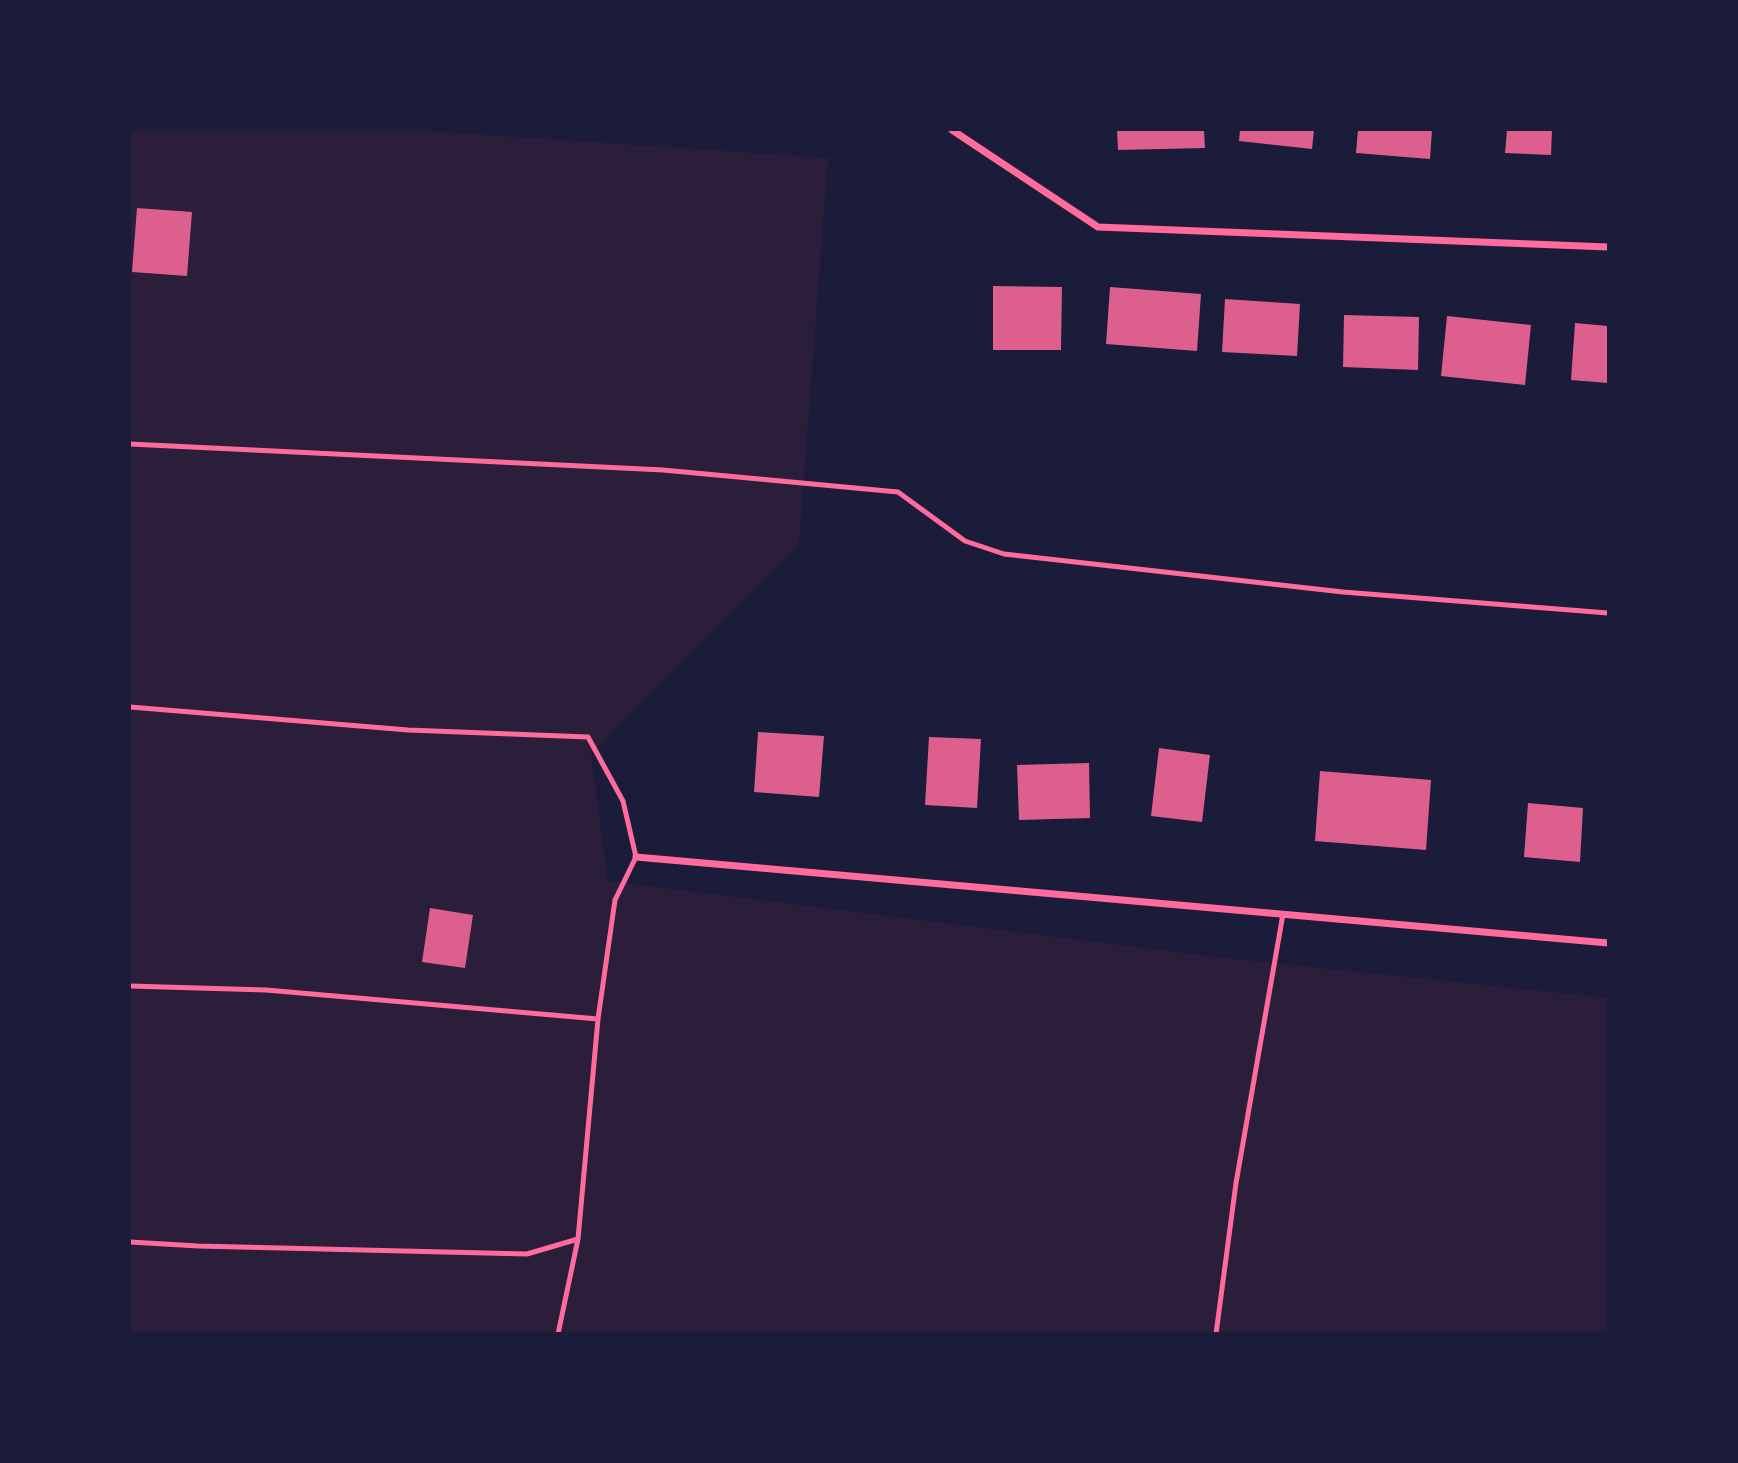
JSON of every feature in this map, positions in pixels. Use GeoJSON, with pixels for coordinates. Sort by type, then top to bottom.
{"type":"FeatureCollection","features":[{"type":"Feature","properties":{"kind":"street"},"geometry":{"type":"LineString","coordinates":[[952,130],[1098,227],[1608,247]]}},
{"type":"Feature","properties":{"kind":"street"},"geometry":{"type":"LineString","coordinates":[[636,857],[1608,943]]}},
{"type":"Feature","properties":{"kind":"lane"},"geometry":{"type":"LineString","coordinates":[[130,444],[663,470],[898,492],[965,541],[1004,554],[1343,592],[1608,612]]}},
{"type":"Feature","properties":{"kind":"lane"},"geometry":{"type":"LineString","coordinates":[[130,707],[408,730],[588,737],[623,801],[636,857],[615,900],[598,1018],[578,1239],[558,1334]]}},
{"type":"Feature","properties":{"kind":"lane"},"geometry":{"type":"LineString","coordinates":[[1216,1334],[1236,1183],[1283,914]]}},
{"type":"Feature","properties":{"kind":"lane"},"geometry":{"type":"LineString","coordinates":[[130,986],[266,990],[598,1018]]}},
{"type":"Feature","properties":{"kind":"lane"},"geometry":{"type":"LineString","coordinates":[[130,1242],[527,1254],[578,1239]]}},
{"type":"Feature","properties":{"kind":"shaded area"},"geometry":{"type":"Polygon","coordinates":[[[130,130],[414,130],[828,158],[799,544],[591,754],[608,881],[1217,957],[1608,998],[1608,1333],[130,1334],[130,130]]]}},
{"type":"Feature","properties":{"kind":"building"},"geometry":{"type":"Polygon","coordinates":[[[1117,130],[1204,130],[1205,148],[1118,150],[1117,130]]]}},
{"type":"Feature","properties":{"kind":"building"},"geometry":{"type":"Polygon","coordinates":[[[1240,130],[1314,130],[1312,149],[1239,141],[1240,130]]]}},
{"type":"Feature","properties":{"kind":"building"},"geometry":{"type":"Polygon","coordinates":[[[1358,130],[1432,130],[1430,159],[1356,153],[1358,130]]]}},
{"type":"Feature","properties":{"kind":"building"},"geometry":{"type":"Polygon","coordinates":[[[1507,130],[1552,130],[1551,155],[1505,153],[1507,130]]]}},
{"type":"Feature","properties":{"kind":"building"},"geometry":{"type":"Polygon","coordinates":[[[137,208],[192,212],[187,276],[132,272],[137,208]]]}},
{"type":"Feature","properties":{"kind":"building"},"geometry":{"type":"Polygon","coordinates":[[[993,286],[1062,287],[1061,350],[993,350],[993,286]]]}},
{"type":"Feature","properties":{"kind":"building"},"geometry":{"type":"Polygon","coordinates":[[[1110,287],[1201,294],[1197,351],[1106,344],[1110,287]]]}},
{"type":"Feature","properties":{"kind":"building"},"geometry":{"type":"Polygon","coordinates":[[[1225,299],[1300,304],[1297,356],[1222,352],[1225,299]]]}},
{"type":"Feature","properties":{"kind":"building"},"geometry":{"type":"Polygon","coordinates":[[[1344,315],[1419,317],[1418,370],[1343,367],[1344,315]]]}},
{"type":"Feature","properties":{"kind":"building"},"geometry":{"type":"Polygon","coordinates":[[[1447,316],[1531,325],[1525,385],[1441,376],[1447,316]]]}},
{"type":"Feature","properties":{"kind":"building"},"geometry":{"type":"Polygon","coordinates":[[[1575,323],[1608,326],[1608,383],[1571,380],[1575,323]]]}},
{"type":"Feature","properties":{"kind":"building"},"geometry":{"type":"Polygon","coordinates":[[[758,732],[824,736],[819,797],[754,792],[758,732]]]}},
{"type":"Feature","properties":{"kind":"building"},"geometry":{"type":"Polygon","coordinates":[[[929,737],[981,739],[977,808],[925,805],[929,737]]]}},
{"type":"Feature","properties":{"kind":"building"},"geometry":{"type":"Polygon","coordinates":[[[1159,748],[1210,755],[1202,822],[1151,816],[1159,748]]]}},
{"type":"Feature","properties":{"kind":"building"},"geometry":{"type":"Polygon","coordinates":[[[1089,763],[1090,818],[1019,820],[1017,765],[1089,763]]]}},
{"type":"Feature","properties":{"kind":"building"},"geometry":{"type":"Polygon","coordinates":[[[1320,771],[1431,780],[1426,850],[1315,841],[1320,771]]]}},
{"type":"Feature","properties":{"kind":"building"},"geometry":{"type":"Polygon","coordinates":[[[1528,803],[1583,808],[1580,862],[1524,857],[1528,803]]]}},
{"type":"Feature","properties":{"kind":"building"},"geometry":{"type":"Polygon","coordinates":[[[430,908],[473,915],[465,968],[422,962],[430,908]]]}}]}
